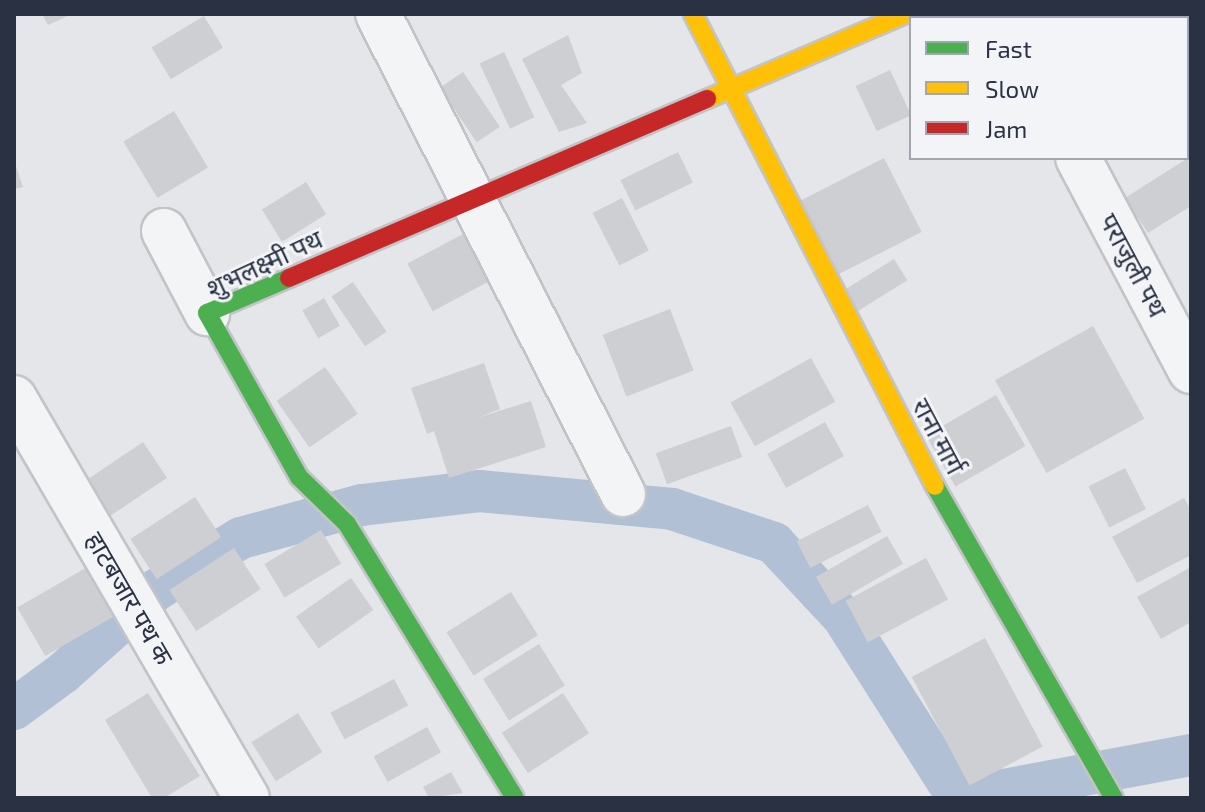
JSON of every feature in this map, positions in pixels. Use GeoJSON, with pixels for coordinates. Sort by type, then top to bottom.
{"type":"FeatureCollection","features":[{"type":"Feature","properties":{"kind":"street"},"geometry":{"type":"LineString","coordinates":[[378,14],[623,494]]}},
{"type":"Feature","properties":{"kind":"street","name":"राना मार्ग"},"geometry":{"type":"LineString","coordinates":[[693,14],[735,89],[917,454],[1114,797]]}},
{"type":"Feature","properties":{"kind":"street","name":"शुभलक्ष्मी पथ"},"geometry":{"type":"LineString","coordinates":[[515,798],[347,524],[299,477],[207,313],[905,14]]}},
{"type":"Feature","properties":{"kind":"street","name":"पराजुली पथ"},"geometry":{"type":"LineString","coordinates":[[1079,160],[1191,371]]}},
{"type":"Feature","properties":{"kind":"street"},"geometry":{"type":"LineString","coordinates":[[164,231],[207,313]]}},
{"type":"Feature","properties":{"kind":"street","name":"हाटबजार पथ क"},"geometry":{"type":"LineString","coordinates":[[15,403],[247,798]]}},
{"type":"Feature","properties":{"kind":"building"},"geometry":{"type":"Polygon","coordinates":[[[42,14],[72,14],[48,25],[42,14]]]}},
{"type":"Feature","properties":{"kind":"building"},"geometry":{"type":"Polygon","coordinates":[[[1019,14],[1067,14],[1067,16],[1019,14]]]}},
{"type":"Feature","properties":{"kind":"building"},"geometry":{"type":"Polygon","coordinates":[[[204,16],[223,48],[171,79],[152,47],[204,16]]]}},
{"type":"Feature","properties":{"kind":"building"},"geometry":{"type":"Polygon","coordinates":[[[568,35],[582,73],[561,85],[587,123],[559,132],[522,59],[568,35]]]}},
{"type":"Feature","properties":{"kind":"building"},"geometry":{"type":"Polygon","coordinates":[[[504,52],[534,117],[510,129],[480,63],[504,52]]]}},
{"type":"Feature","properties":{"kind":"building"},"geometry":{"type":"Polygon","coordinates":[[[890,70],[909,116],[877,131],[856,86],[890,70]]]}},
{"type":"Feature","properties":{"kind":"building"},"geometry":{"type":"Polygon","coordinates":[[[463,72],[500,127],[477,142],[440,88],[463,72]]]}},
{"type":"Feature","properties":{"kind":"building"},"geometry":{"type":"Polygon","coordinates":[[[174,111],[208,168],[157,198],[123,141],[174,111]]]}},
{"type":"Feature","properties":{"kind":"building"},"geometry":{"type":"Polygon","coordinates":[[[678,152],[693,183],[635,211],[620,180],[678,152]]]}},
{"type":"Feature","properties":{"kind":"building"},"geometry":{"type":"Polygon","coordinates":[[[1189,157],[1191,206],[1148,233],[1125,198],[1189,157]]]}},
{"type":"Feature","properties":{"kind":"building"},"geometry":{"type":"Polygon","coordinates":[[[884,158],[922,232],[837,275],[799,201],[884,158]]]}},
{"type":"Feature","properties":{"kind":"building"},"geometry":{"type":"Polygon","coordinates":[[[14,160],[23,187],[14,189],[14,160]]]}},
{"type":"Feature","properties":{"kind":"building"},"geometry":{"type":"Polygon","coordinates":[[[306,182],[326,214],[282,242],[262,210],[306,182]]]}},
{"type":"Feature","properties":{"kind":"building"},"geometry":{"type":"Polygon","coordinates":[[[622,198],[649,251],[619,266],[593,213],[622,198]]]}},
{"type":"Feature","properties":{"kind":"building"},"geometry":{"type":"Polygon","coordinates":[[[463,234],[488,282],[433,311],[407,264],[463,234]]]}},
{"type":"Feature","properties":{"kind":"building"},"geometry":{"type":"Polygon","coordinates":[[[894,259],[907,280],[856,313],[842,291],[894,259]]]}},
{"type":"Feature","properties":{"kind":"building"},"geometry":{"type":"Polygon","coordinates":[[[353,282],[387,332],[365,346],[331,297],[353,282]]]}},
{"type":"Feature","properties":{"kind":"building"},"geometry":{"type":"Polygon","coordinates":[[[324,298],[340,326],[318,338],[302,310],[324,298]]]}},
{"type":"Feature","properties":{"kind":"building"},"geometry":{"type":"Polygon","coordinates":[[[670,309],[694,371],[626,396],[603,335],[670,309]]]}},
{"type":"Feature","properties":{"kind":"building"},"geometry":{"type":"Polygon","coordinates":[[[1093,326],[1144,419],[1046,473],[995,380],[1093,326]]]}},
{"type":"Feature","properties":{"kind":"building"},"geometry":{"type":"Polygon","coordinates":[[[811,358],[835,402],[755,446],[731,403],[811,358]]]}},
{"type":"Feature","properties":{"kind":"building"},"geometry":{"type":"Polygon","coordinates":[[[484,363],[500,409],[477,418],[531,401],[546,447],[449,478],[434,431],[427,434],[411,388],[484,363]]]}},
{"type":"Feature","properties":{"kind":"building"},"geometry":{"type":"Polygon","coordinates":[[[325,367],[358,414],[309,448],[277,401],[325,367]]]}},
{"type":"Feature","properties":{"kind":"building"},"geometry":{"type":"Polygon","coordinates":[[[996,395],[1026,446],[955,487],[926,436],[996,395]]]}},
{"type":"Feature","properties":{"kind":"building"},"geometry":{"type":"Polygon","coordinates":[[[825,422],[844,456],[786,488],[767,454],[825,422]]]}},
{"type":"Feature","properties":{"kind":"building"},"geometry":{"type":"Polygon","coordinates":[[[731,426],[742,457],[667,484],[656,453],[731,426]]]}},
{"type":"Feature","properties":{"kind":"building"},"geometry":{"type":"Polygon","coordinates":[[[143,442],[167,478],[105,520],[81,484],[143,442]]]}},
{"type":"Feature","properties":{"kind":"building"},"geometry":{"type":"Polygon","coordinates":[[[1125,468],[1146,509],[1109,528],[1088,487],[1125,468]]]}},
{"type":"Feature","properties":{"kind":"building"},"geometry":{"type":"Polygon","coordinates":[[[195,497],[221,537],[157,579],[130,539],[195,497]]]}},
{"type":"Feature","properties":{"kind":"building"},"geometry":{"type":"Polygon","coordinates":[[[1184,498],[1191,510],[1191,555],[1137,583],[1112,537],[1184,498]]]}},
{"type":"Feature","properties":{"kind":"building"},"geometry":{"type":"Polygon","coordinates":[[[868,505],[882,532],[810,568],[797,541],[868,505]]]}},
{"type":"Feature","properties":{"kind":"building"},"geometry":{"type":"Polygon","coordinates":[[[321,530],[341,563],[285,597],[264,564],[321,530]]]}},
{"type":"Feature","properties":{"kind":"building"},"geometry":{"type":"Polygon","coordinates":[[[887,536],[903,564],[832,605],[816,577],[887,536]]]}},
{"type":"Feature","properties":{"kind":"building"},"geometry":{"type":"Polygon","coordinates":[[[234,548],[261,589],[196,631],[169,590],[234,548]]]}},
{"type":"Feature","properties":{"kind":"building"},"geometry":{"type":"Polygon","coordinates":[[[926,558],[948,599],[868,642],[846,601],[926,558]]]}},
{"type":"Feature","properties":{"kind":"building"},"geometry":{"type":"Polygon","coordinates":[[[96,562],[124,610],[45,656],[17,608],[96,562]]]}},
{"type":"Feature","properties":{"kind":"building"},"geometry":{"type":"Polygon","coordinates":[[[1191,567],[1191,622],[1161,639],[1137,597],[1191,567]]]}},
{"type":"Feature","properties":{"kind":"building"},"geometry":{"type":"Polygon","coordinates":[[[351,578],[373,610],[318,648],[296,616],[351,578]]]}},
{"type":"Feature","properties":{"kind":"building"},"geometry":{"type":"Polygon","coordinates":[[[511,592],[538,635],[474,676],[447,632],[511,592]]]}},
{"type":"Feature","properties":{"kind":"building"},"geometry":{"type":"Polygon","coordinates":[[[985,638],[1043,747],[969,786],[912,677],[985,638]]]}},
{"type":"Feature","properties":{"kind":"building"},"geometry":{"type":"Polygon","coordinates":[[[539,644],[565,686],[509,721],[483,679],[539,644]]]}},
{"type":"Feature","properties":{"kind":"building"},"geometry":{"type":"Polygon","coordinates":[[[394,679],[408,705],[345,739],[330,713],[394,679]]]}},
{"type":"Feature","properties":{"kind":"building"},"geometry":{"type":"Polygon","coordinates":[[[148,693],[200,776],[164,798],[152,798],[105,720],[148,693]]]}},
{"type":"Feature","properties":{"kind":"building"},"geometry":{"type":"Polygon","coordinates":[[[563,693],[589,733],[528,773],[502,733],[563,693]]]}},
{"type":"Feature","properties":{"kind":"building"},"geometry":{"type":"Polygon","coordinates":[[[298,713],[322,752],[276,781],[251,742],[298,713]]]}},
{"type":"Feature","properties":{"kind":"building"},"geometry":{"type":"Polygon","coordinates":[[[427,727],[441,752],[388,782],[374,757],[427,727]]]}},
{"type":"Feature","properties":{"kind":"building"},"geometry":{"type":"Polygon","coordinates":[[[451,772],[463,793],[429,798],[423,787],[451,772]]]}},
{"type":"Feature","properties":{"kind":"waterway"},"geometry":{"type":"LineString","coordinates":[[14,709],[63,673],[156,590],[241,538],[362,505],[479,491],[672,509],[774,543],[843,617],[953,790],[982,794],[1191,755]]}},
{"type":"Feature","properties":{"kind":"traffic: fast"},"geometry":{"type":"LineString","coordinates":[[289,278],[207,313],[299,477],[347,524],[515,798]]}},
{"type":"Feature","properties":{"kind":"traffic: fast"},"geometry":{"type":"LineString","coordinates":[[935,486],[1114,798]]}},
{"type":"Feature","properties":{"kind":"traffic: slow"},"geometry":{"type":"LineString","coordinates":[[693,14],[935,486]]}},
{"type":"Feature","properties":{"kind":"traffic: slow"},"geometry":{"type":"LineString","coordinates":[[707,99],[905,14]]}},
{"type":"Feature","properties":{"kind":"traffic: jam"},"geometry":{"type":"LineString","coordinates":[[289,278],[707,99]]}}]}
